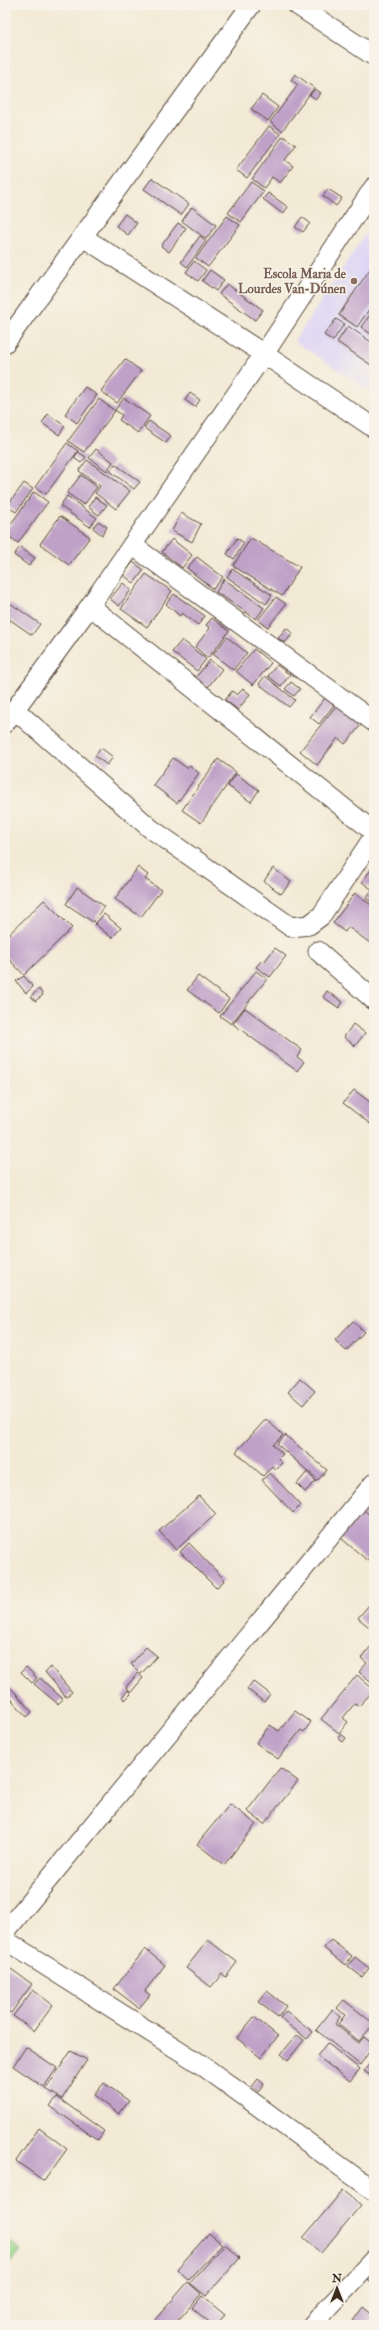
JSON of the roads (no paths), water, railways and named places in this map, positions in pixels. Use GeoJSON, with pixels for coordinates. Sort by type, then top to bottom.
{"type":"FeatureCollection","features":[{"type":"Feature","properties":{"kind":"street"},"geometry":{"type":"LineString","coordinates":[[5,343],[251,5]]}},
{"type":"Feature","properties":{"kind":"street"},"geometry":{"type":"LineString","coordinates":[[297,5],[374,56]]}},
{"type":"Feature","properties":{"kind":"street"},"geometry":{"type":"LineString","coordinates":[[374,187],[264,354],[90,606],[10,716],[150,828],[291,927],[309,925],[322,916],[374,836]]}},
{"type":"Feature","properties":{"kind":"street"},"geometry":{"type":"LineString","coordinates":[[83,237],[264,354],[374,428]]}},
{"type":"Feature","properties":{"kind":"street"},"geometry":{"type":"LineString","coordinates":[[132,545],[374,722]]}},
{"type":"Feature","properties":{"kind":"street"},"geometry":{"type":"LineString","coordinates":[[90,606],[374,832]]}},
{"type":"Feature","properties":{"kind":"street"},"geometry":{"type":"LineString","coordinates":[[318,951],[374,1000]]}},
{"type":"Feature","properties":{"kind":"street"},"geometry":{"type":"LineString","coordinates":[[5,1932],[374,1483]]}},
{"type":"Feature","properties":{"kind":"street"},"geometry":{"type":"LineString","coordinates":[[5,1940],[199,2063],[374,2191]]}},
{"type":"Feature","properties":{"kind":"street"},"geometry":{"type":"LineString","coordinates":[[312,2325],[374,2259]]}},
{"type":"Feature","properties":{"kind":"place","name":"Escola Maria de Lourdes Van-Dúnen"},"geometry":{"type":"Point","coordinates":[354,281]}}]}
